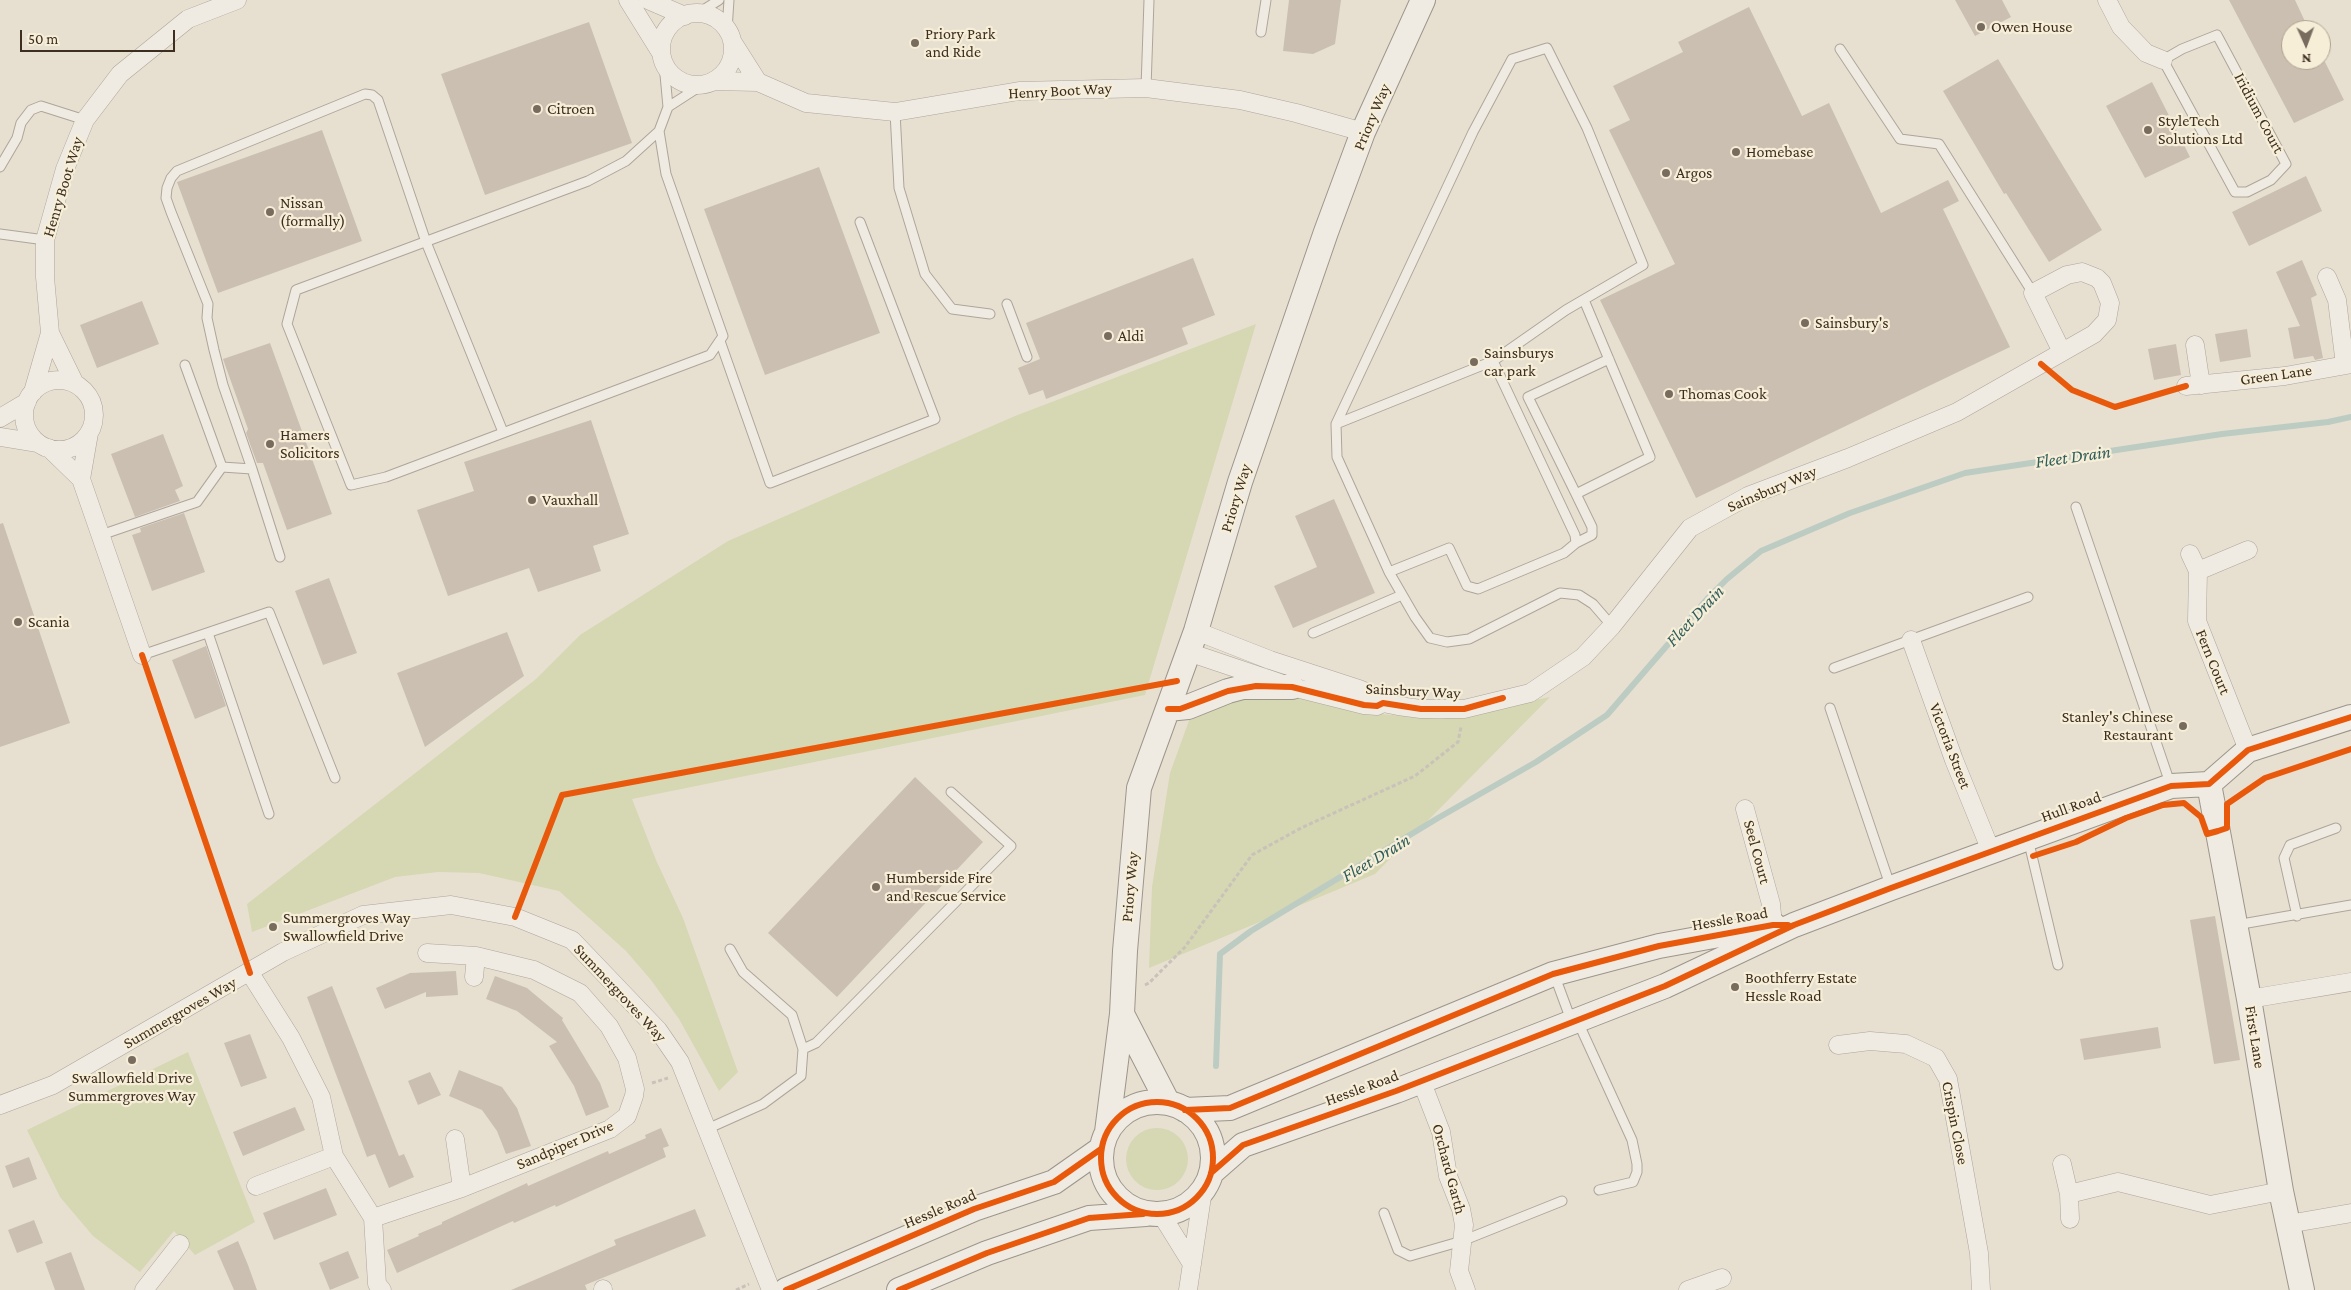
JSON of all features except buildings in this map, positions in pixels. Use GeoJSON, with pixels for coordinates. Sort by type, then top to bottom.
{"type":"FeatureCollection","features":[{"type":"Feature","properties":{"kind":"street","name":"Henry Boot Way"},"geometry":{"type":"LineString","coordinates":[[50,333],[45,277],[45,240],[65,169],[85,120],[120,74],[188,19],[237,0]]}},
{"type":"Feature","properties":{"kind":"street"},"geometry":{"type":"LineString","coordinates":[[628,0],[670,74],[680,81],[691,85],[758,82]]}},
{"type":"Feature","properties":{"kind":"street"},"geometry":{"type":"LineString","coordinates":[[648,0],[691,15],[708,15],[719,21],[758,82]]}},
{"type":"Feature","properties":{"kind":"street","name":"Priory Way"},"geometry":{"type":"LineString","coordinates":[[1104,1141],[1122,1003],[1139,788],[1192,642],[1240,482],[1326,232],[1364,132],[1423,0]]}},
{"type":"Feature","properties":{"kind":"street"},"geometry":{"type":"LineString","coordinates":[[2106,0],[2120,27],[2146,53],[2163,60]]}},
{"type":"Feature","properties":{"kind":"street"},"geometry":{"type":"LineString","coordinates":[[662,59],[662,42],[666,30],[674,21],[691,15]]}},
{"type":"Feature","properties":{"kind":"street"},"geometry":{"type":"LineString","coordinates":[[708,83],[723,74],[729,64],[732,53],[729,36]]}},
{"type":"Feature","properties":{"kind":"street","name":"Henry Boot Way"},"geometry":{"type":"LineString","coordinates":[[758,82],[806,103],[896,112],[1019,91],[1146,88],[1240,100],[1364,132]]}},
{"type":"Feature","properties":{"kind":"street"},"geometry":{"type":"LineString","coordinates":[[2082,272],[2097,278],[2106,290],[2110,303],[2109,313],[2102,328],[2062,352],[2033,293],[2067,275],[2082,272]]}},
{"type":"Feature","properties":{"kind":"street"},"geometry":{"type":"LineString","coordinates":[[2327,277],[2337,300],[2348,364]]}},
{"type":"Feature","properties":{"kind":"street"},"geometry":{"type":"LineString","coordinates":[[50,333],[75,384]]}},
{"type":"Feature","properties":{"kind":"street"},"geometry":{"type":"LineString","coordinates":[[50,333],[24,413],[26,424],[30,435],[81,479],[142,656]]}},
{"type":"Feature","properties":{"kind":"street","name":"Green Lane"},"geometry":{"type":"LineString","coordinates":[[2195,345],[2194,385],[2286,376],[2348,364]]}},
{"type":"Feature","properties":{"kind":"street","name":"Sainsbury Way"},"geometry":{"type":"LineString","coordinates":[[1192,642],[1270,660],[1359,689],[1374,695],[1383,703],[1421,709],[1464,709],[1530,692],[1584,657],[1612,626],[1690,528],[1748,496],[1848,458],[1957,412],[2062,352]]}},
{"type":"Feature","properties":{"kind":"street"},"geometry":{"type":"LineString","coordinates":[[0,418],[30,397],[42,384],[64,380],[84,390],[93,406],[93,423],[89,433],[81,479]]}},
{"type":"Feature","properties":{"kind":"street"},"geometry":{"type":"LineString","coordinates":[[0,436],[60,450],[71,448],[81,442],[89,433]]}},
{"type":"Feature","properties":{"kind":"street"},"geometry":{"type":"LineString","coordinates":[[2198,570],[2248,550]]}},
{"type":"Feature","properties":{"kind":"street","name":"Fern Court"},"geometry":{"type":"LineString","coordinates":[[2190,554],[2198,570],[2197,622],[2248,750]]}},
{"type":"Feature","properties":{"kind":"street","name":"Victoria Street"},"geometry":{"type":"LineString","coordinates":[[1911,640],[1954,760],[1991,851]]}},
{"type":"Feature","properties":{"kind":"street","name":"Sainsbury Way"},"geometry":{"type":"LineString","coordinates":[[1192,642],[1292,687],[1364,704],[1377,706],[1383,703]]}},
{"type":"Feature","properties":{"kind":"street"},"geometry":{"type":"LineString","coordinates":[[1168,709],[1188,707],[1243,687],[1292,687]]}},
{"type":"Feature","properties":{"kind":"street"},"geometry":{"type":"LineString","coordinates":[[2209,784],[2248,750],[2351,717]]}},
{"type":"Feature","properties":{"kind":"street","name":"Hull Road"},"geometry":{"type":"LineString","coordinates":[[1784,925],[2171,786],[2209,784]]}},
{"type":"Feature","properties":{"kind":"street","name":"First Lane"},"geometry":{"type":"LineString","coordinates":[[2209,784],[2249,999],[2281,1191],[2302,1290]]}},
{"type":"Feature","properties":{"kind":"street","name":"Seel Court"},"geometry":{"type":"LineString","coordinates":[[1745,809],[1771,904],[1784,925]]}},
{"type":"Feature","properties":{"kind":"street","name":"Summergroves Way"},"geometry":{"type":"LineString","coordinates":[[0,1105],[53,1086],[250,973],[283,952],[363,915],[451,905],[515,917],[572,940],[658,1030],[680,1062],[771,1290]]}},
{"type":"Feature","properties":{"kind":"street","name":"Hessle Road"},"geometry":{"type":"LineString","coordinates":[[1177,1106],[1230,1108],[1554,974],[1659,946],[1784,925]]}},
{"type":"Feature","properties":{"kind":"street","name":"Hessle Road"},"geometry":{"type":"LineString","coordinates":[[1207,1182],[1243,1145],[1421,1080],[1664,986],[1784,925]]}},
{"type":"Feature","properties":{"kind":"street","name":"Sandpiper Drive"},"geometry":{"type":"LineString","coordinates":[[373,1218],[462,1188],[610,1129],[627,1116],[635,1089],[628,1058],[609,1026],[580,993],[534,970],[476,956],[427,953]]}},
{"type":"Feature","properties":{"kind":"street"},"geometry":{"type":"LineString","coordinates":[[474,977],[476,956]]}},
{"type":"Feature","properties":{"kind":"street"},"geometry":{"type":"LineString","coordinates":[[250,973],[291,1038],[321,1097],[334,1156],[373,1218],[378,1284],[382,1290]]}},
{"type":"Feature","properties":{"kind":"street"},"geometry":{"type":"LineString","coordinates":[[2249,999],[2351,982]]}},
{"type":"Feature","properties":{"kind":"street"},"geometry":{"type":"LineString","coordinates":[[1122,1003],[1177,1106]]}},
{"type":"Feature","properties":{"kind":"street","name":"Crispin Close"},"geometry":{"type":"LineString","coordinates":[[1838,1045],[1870,1041],[1906,1044],[1936,1058],[1948,1079],[1979,1253],[1981,1290]]}},
{"type":"Feature","properties":{"kind":"street","name":"Orchard Garth"},"geometry":{"type":"LineString","coordinates":[[1421,1080],[1441,1132],[1448,1176],[1462,1209],[1464,1224],[1459,1271],[1466,1290]]}},
{"type":"Feature","properties":{"kind":"street"},"geometry":{"type":"LineString","coordinates":[[1188,1290],[1213,1155],[1209,1137],[1200,1121],[1177,1106],[1150,1102],[1133,1107],[1118,1118],[1104,1141],[1102,1168],[1108,1185],[1120,1199],[1135,1209],[1157,1214],[1192,1264]]}},
{"type":"Feature","properties":{"kind":"street"},"geometry":{"type":"LineString","coordinates":[[454,1139],[462,1188]]}},
{"type":"Feature","properties":{"kind":"street","name":"Hessle Road"},"geometry":{"type":"LineString","coordinates":[[786,1290],[974,1209],[1054,1182],[1104,1141]]}},
{"type":"Feature","properties":{"kind":"street"},"geometry":{"type":"LineString","coordinates":[[256,1186],[334,1156]]}},
{"type":"Feature","properties":{"kind":"street"},"geometry":{"type":"LineString","coordinates":[[2062,1164],[2069,1194],[2070,1219]]}},
{"type":"Feature","properties":{"kind":"street"},"geometry":{"type":"LineString","coordinates":[[899,1290],[987,1253],[1089,1218],[1157,1214],[1177,1210],[1191,1202],[1207,1182]]}},
{"type":"Feature","properties":{"kind":"street"},"geometry":{"type":"LineString","coordinates":[[2069,1194],[2118,1182],[2210,1205],[2281,1191]]}},
{"type":"Feature","properties":{"kind":"street"},"geometry":{"type":"LineString","coordinates":[[2288,1224],[2351,1213]]}},
{"type":"Feature","properties":{"kind":"street"},"geometry":{"type":"LineString","coordinates":[[150,1288],[180,1244]]}},
{"type":"Feature","properties":{"kind":"street"},"geometry":{"type":"LineString","coordinates":[[1688,1290],[1722,1278]]}},
{"type":"Feature","properties":{"kind":"lane"},"geometry":{"type":"LineString","coordinates":[[691,15],[719,0]]}},
{"type":"Feature","properties":{"kind":"lane"},"geometry":{"type":"LineString","coordinates":[[729,0],[729,36]]}},
{"type":"Feature","properties":{"kind":"lane"},"geometry":{"type":"LineString","coordinates":[[1146,88],[1149,0]]}},
{"type":"Feature","properties":{"kind":"lane"},"geometry":{"type":"LineString","coordinates":[[1261,32],[1266,0]]}},
{"type":"Feature","properties":{"kind":"lane","name":"Iridium Court"},"geometry":{"type":"LineString","coordinates":[[2217,35],[2286,164],[2271,180],[2247,192],[2235,192],[2163,60],[2182,49],[2217,35]]}},
{"type":"Feature","properties":{"kind":"lane"},"geometry":{"type":"LineString","coordinates":[[1336,424],[1493,361],[1584,300],[1643,265],[1587,128],[1547,48],[1512,59],[1473,132],[1336,424],[1337,456],[1389,572],[1430,638],[1447,642],[1469,639],[1560,594],[1579,595],[1593,604],[1612,626]]}},
{"type":"Feature","properties":{"kind":"lane"},"geometry":{"type":"LineString","coordinates":[[1840,49],[1900,139],[1939,144],[2033,293]]}},
{"type":"Feature","properties":{"kind":"lane"},"geometry":{"type":"LineString","coordinates":[[659,131],[666,174],[723,336],[710,354],[386,477],[351,486],[287,324],[296,290],[588,181],[626,161],[659,131],[668,107],[662,59]]}},
{"type":"Feature","properties":{"kind":"lane"},"geometry":{"type":"LineString","coordinates":[[668,107],[708,83]]}},
{"type":"Feature","properties":{"kind":"lane"},"geometry":{"type":"LineString","coordinates":[[280,557],[223,385],[207,318],[208,304],[166,198],[171,178],[177,171],[365,94],[372,94],[378,100],[426,242],[503,432]]}},
{"type":"Feature","properties":{"kind":"lane"},"geometry":{"type":"LineString","coordinates":[[0,165],[17,138],[20,123],[31,110],[41,106],[85,120]]}},
{"type":"Feature","properties":{"kind":"lane"},"geometry":{"type":"LineString","coordinates":[[896,112],[899,188],[925,274],[952,309],[990,314]]}},
{"type":"Feature","properties":{"kind":"lane"},"geometry":{"type":"LineString","coordinates":[[720,341],[770,483],[935,419],[860,222]]}},
{"type":"Feature","properties":{"kind":"lane"},"geometry":{"type":"LineString","coordinates":[[0,234],[45,240]]}},
{"type":"Feature","properties":{"kind":"lane"},"geometry":{"type":"LineString","coordinates":[[1576,494],[1650,457],[1584,300]]}},
{"type":"Feature","properties":{"kind":"lane"},"geometry":{"type":"LineString","coordinates":[[1007,304],[1027,357]]}},
{"type":"Feature","properties":{"kind":"lane"},"geometry":{"type":"LineString","coordinates":[[1389,572],[1449,548],[1467,586],[1478,589],[1564,552],[1592,535],[1592,527],[1528,397],[1609,359]]}},
{"type":"Feature","properties":{"kind":"lane"},"geometry":{"type":"LineString","coordinates":[[1493,361],[1575,535],[1576,543]]}},
{"type":"Feature","properties":{"kind":"lane"},"geometry":{"type":"LineString","coordinates":[[185,364],[222,467]]}},
{"type":"Feature","properties":{"kind":"lane"},"geometry":{"type":"LineString","coordinates":[[222,467],[252,469]]}},
{"type":"Feature","properties":{"kind":"lane"},"geometry":{"type":"LineString","coordinates":[[101,535],[197,502],[222,467]]}},
{"type":"Feature","properties":{"kind":"lane"},"geometry":{"type":"LineString","coordinates":[[2076,507],[2171,786]]}},
{"type":"Feature","properties":{"kind":"lane"},"geometry":{"type":"LineString","coordinates":[[1313,633],[1402,594]]}},
{"type":"Feature","properties":{"kind":"lane"},"geometry":{"type":"LineString","coordinates":[[1834,668],[2028,597]]}},
{"type":"Feature","properties":{"kind":"lane"},"geometry":{"type":"LineString","coordinates":[[142,656],[269,612],[334,778]]}},
{"type":"Feature","properties":{"kind":"lane"},"geometry":{"type":"LineString","coordinates":[[208,633],[269,814]]}},
{"type":"Feature","properties":{"kind":"lane"},"geometry":{"type":"LineString","coordinates":[[1830,708],[1891,888]]}},
{"type":"Feature","properties":{"kind":"lane"},"geometry":{"type":"LineString","coordinates":[[803,1049],[816,1043],[1011,846],[951,792]]}},
{"type":"Feature","properties":{"kind":"lane"},"geometry":{"type":"LineString","coordinates":[[2296,916],[2284,858],[2290,845],[2336,828]]}},
{"type":"Feature","properties":{"kind":"lane"},"geometry":{"type":"LineString","coordinates":[[2028,837],[2058,965]]}},
{"type":"Feature","properties":{"kind":"lane"},"geometry":{"type":"LineString","coordinates":[[2235,926],[2351,905]]}},
{"type":"Feature","properties":{"kind":"lane"},"geometry":{"type":"LineString","coordinates":[[707,1129],[763,1104],[801,1076],[803,1049],[792,1015],[742,972],[730,949]]}},
{"type":"Feature","properties":{"kind":"lane"},"geometry":{"type":"LineString","coordinates":[[1554,974],[1574,1021],[1632,1140],[1637,1164],[1637,1172],[1633,1182],[1599,1190]]}},
{"type":"Feature","properties":{"kind":"lane"},"geometry":{"type":"LineString","coordinates":[[1384,1213],[1398,1250],[1410,1256],[1462,1241],[1562,1201]]}},
{"type":"Feature","properties":{"kind":"path"},"geometry":{"type":"LineString","coordinates":[[1122,1003],[1149,984],[1185,947],[1252,855],[1301,828],[1415,776],[1458,742],[1464,709]]}},
{"type":"Feature","properties":{"kind":"path"},"geometry":{"type":"LineString","coordinates":[[635,1089],[683,1072]]}},
{"type":"Feature","properties":{"kind":"green space"},"geometry":{"type":"Polygon","coordinates":[[[1256,324],[1145,695],[632,799],[656,860],[683,918],[738,1072],[719,1091],[679,1019],[651,980],[626,951],[559,891],[479,873],[438,872],[395,877],[252,932],[247,904],[536,679],[580,635],[728,541],[1015,416],[1256,324]]]}},
{"type":"Feature","properties":{"kind":"green space"},"geometry":{"type":"Polygon","coordinates":[[[1239,672],[1368,713],[1441,719],[1550,697],[1375,874],[1149,968],[1152,887],[1170,773],[1199,693],[1239,672]]]}},
{"type":"Feature","properties":{"kind":"green space"},"geometry":{"type":"Polygon","coordinates":[[[188,1052],[255,1222],[195,1255],[174,1231],[140,1272],[93,1236],[60,1197],[27,1130],[188,1052]]]}},
{"type":"Feature","properties":{"kind":"green space"},"geometry":{"type":"Polygon","coordinates":[[[1157,1128],[1169,1130],[1179,1137],[1186,1147],[1188,1159],[1186,1171],[1179,1181],[1169,1188],[1157,1190],[1145,1188],[1135,1181],[1128,1171],[1126,1159],[1128,1147],[1135,1137],[1145,1130],[1157,1128]]]}},
{"type":"Feature","properties":{"kind":"waterway","name":"Fleet Drain"},"geometry":{"type":"LineString","coordinates":[[1216,1066],[1220,954],[1251,931],[1438,818],[1536,762],[1607,715],[1708,598],[1727,579],[1761,551],[1850,513],[1965,473],[2222,434],[2328,422],[2351,417]]}},
{"type":"Feature","properties":{"kind":"cycle path"},"geometry":{"type":"LineString","coordinates":[[2041,364],[2072,390],[2115,407],[2186,386]]}},
{"type":"Feature","properties":{"kind":"cycle path"},"geometry":{"type":"LineString","coordinates":[[142,655],[250,973]]}},
{"type":"Feature","properties":{"kind":"cycle path"},"geometry":{"type":"LineString","coordinates":[[515,917],[562,795],[1177,681]]}},
{"type":"Feature","properties":{"kind":"cycle path"},"geometry":{"type":"LineString","coordinates":[[1168,709],[1180,709],[1228,691],[1256,686],[1292,687],[1364,705],[1377,706],[1383,703],[1421,709],[1464,709],[1503,698]]}},
{"type":"Feature","properties":{"kind":"cycle path"},"geometry":{"type":"LineString","coordinates":[[1211,1173],[1243,1145],[1396,1091],[1665,986],[1794,925],[1891,888],[2171,786],[2209,784],[2248,750],[2351,717]]}},
{"type":"Feature","properties":{"kind":"cycle path"},"geometry":{"type":"LineString","coordinates":[[2033,856],[2076,842],[2126,818],[2163,805],[2184,803],[2201,817],[2207,834],[2227,828],[2227,804],[2265,778],[2351,749]]}},
{"type":"Feature","properties":{"kind":"cycle path"},"geometry":{"type":"LineString","coordinates":[[1185,1110],[1230,1108],[1553,974],[1659,946],[1773,925],[1788,925]]}},
{"type":"Feature","properties":{"kind":"cycle path"},"geometry":{"type":"LineString","coordinates":[[1157,1102],[1178,1107],[1196,1119],[1208,1137],[1213,1158],[1208,1179],[1196,1197],[1178,1209],[1157,1214],[1136,1209],[1118,1197],[1106,1179],[1101,1158],[1106,1137],[1118,1119],[1136,1107],[1157,1102]]}},
{"type":"Feature","properties":{"kind":"cycle path"},"geometry":{"type":"LineString","coordinates":[[786,1290],[974,1209],[1054,1182],[1101,1149]]}},
{"type":"Feature","properties":{"kind":"cycle path"},"geometry":{"type":"LineString","coordinates":[[899,1290],[987,1253],[1089,1218],[1143,1214]]}},
{"type":"Feature","properties":{"kind":"place","name":"Owen House"},"geometry":{"type":"Point","coordinates":[1981,27]}},
{"type":"Feature","properties":{"kind":"place","name":"Priory Park and Ride"},"geometry":{"type":"Point","coordinates":[915,43]}},
{"type":"Feature","properties":{"kind":"place","name":"Citroen"},"geometry":{"type":"Point","coordinates":[537,109]}},
{"type":"Feature","properties":{"kind":"place","name":"StyleTech Solutions Ltd"},"geometry":{"type":"Point","coordinates":[2148,130]}},
{"type":"Feature","properties":{"kind":"place","name":"Homebase"},"geometry":{"type":"Point","coordinates":[1736,152]}},
{"type":"Feature","properties":{"kind":"place","name":"Argos"},"geometry":{"type":"Point","coordinates":[1666,173]}},
{"type":"Feature","properties":{"kind":"place","name":"Nissan (formally)"},"geometry":{"type":"Point","coordinates":[270,212]}},
{"type":"Feature","properties":{"kind":"place","name":"Sainsbury's"},"geometry":{"type":"Point","coordinates":[1805,323]}},
{"type":"Feature","properties":{"kind":"place","name":"Aldi"},"geometry":{"type":"Point","coordinates":[1108,336]}},
{"type":"Feature","properties":{"kind":"place","name":"Sainsburys car park"},"geometry":{"type":"Point","coordinates":[1474,362]}},
{"type":"Feature","properties":{"kind":"place","name":"Thomas Cook"},"geometry":{"type":"Point","coordinates":[1669,394]}},
{"type":"Feature","properties":{"kind":"place","name":"Hamers Solicitors"},"geometry":{"type":"Point","coordinates":[270,444]}},
{"type":"Feature","properties":{"kind":"place","name":"Vauxhall"},"geometry":{"type":"Point","coordinates":[532,500]}},
{"type":"Feature","properties":{"kind":"place","name":"Scania"},"geometry":{"type":"Point","coordinates":[18,622]}},
{"type":"Feature","properties":{"kind":"place","name":"Stanley's Chinese Restaurant"},"geometry":{"type":"Point","coordinates":[2183,726]}},
{"type":"Feature","properties":{"kind":"place","name":"Humberside Fire and Rescue Service"},"geometry":{"type":"Point","coordinates":[876,887]}},
{"type":"Feature","properties":{"kind":"place","name":"Summergroves Way Swallowfield Drive"},"geometry":{"type":"Point","coordinates":[273,927]}},
{"type":"Feature","properties":{"kind":"place","name":"Boothferry Estate Hessle Road"},"geometry":{"type":"Point","coordinates":[1735,987]}},
{"type":"Feature","properties":{"kind":"place","name":"Swallowfield Drive Summergroves Way"},"geometry":{"type":"Point","coordinates":[132,1060]}}]}
